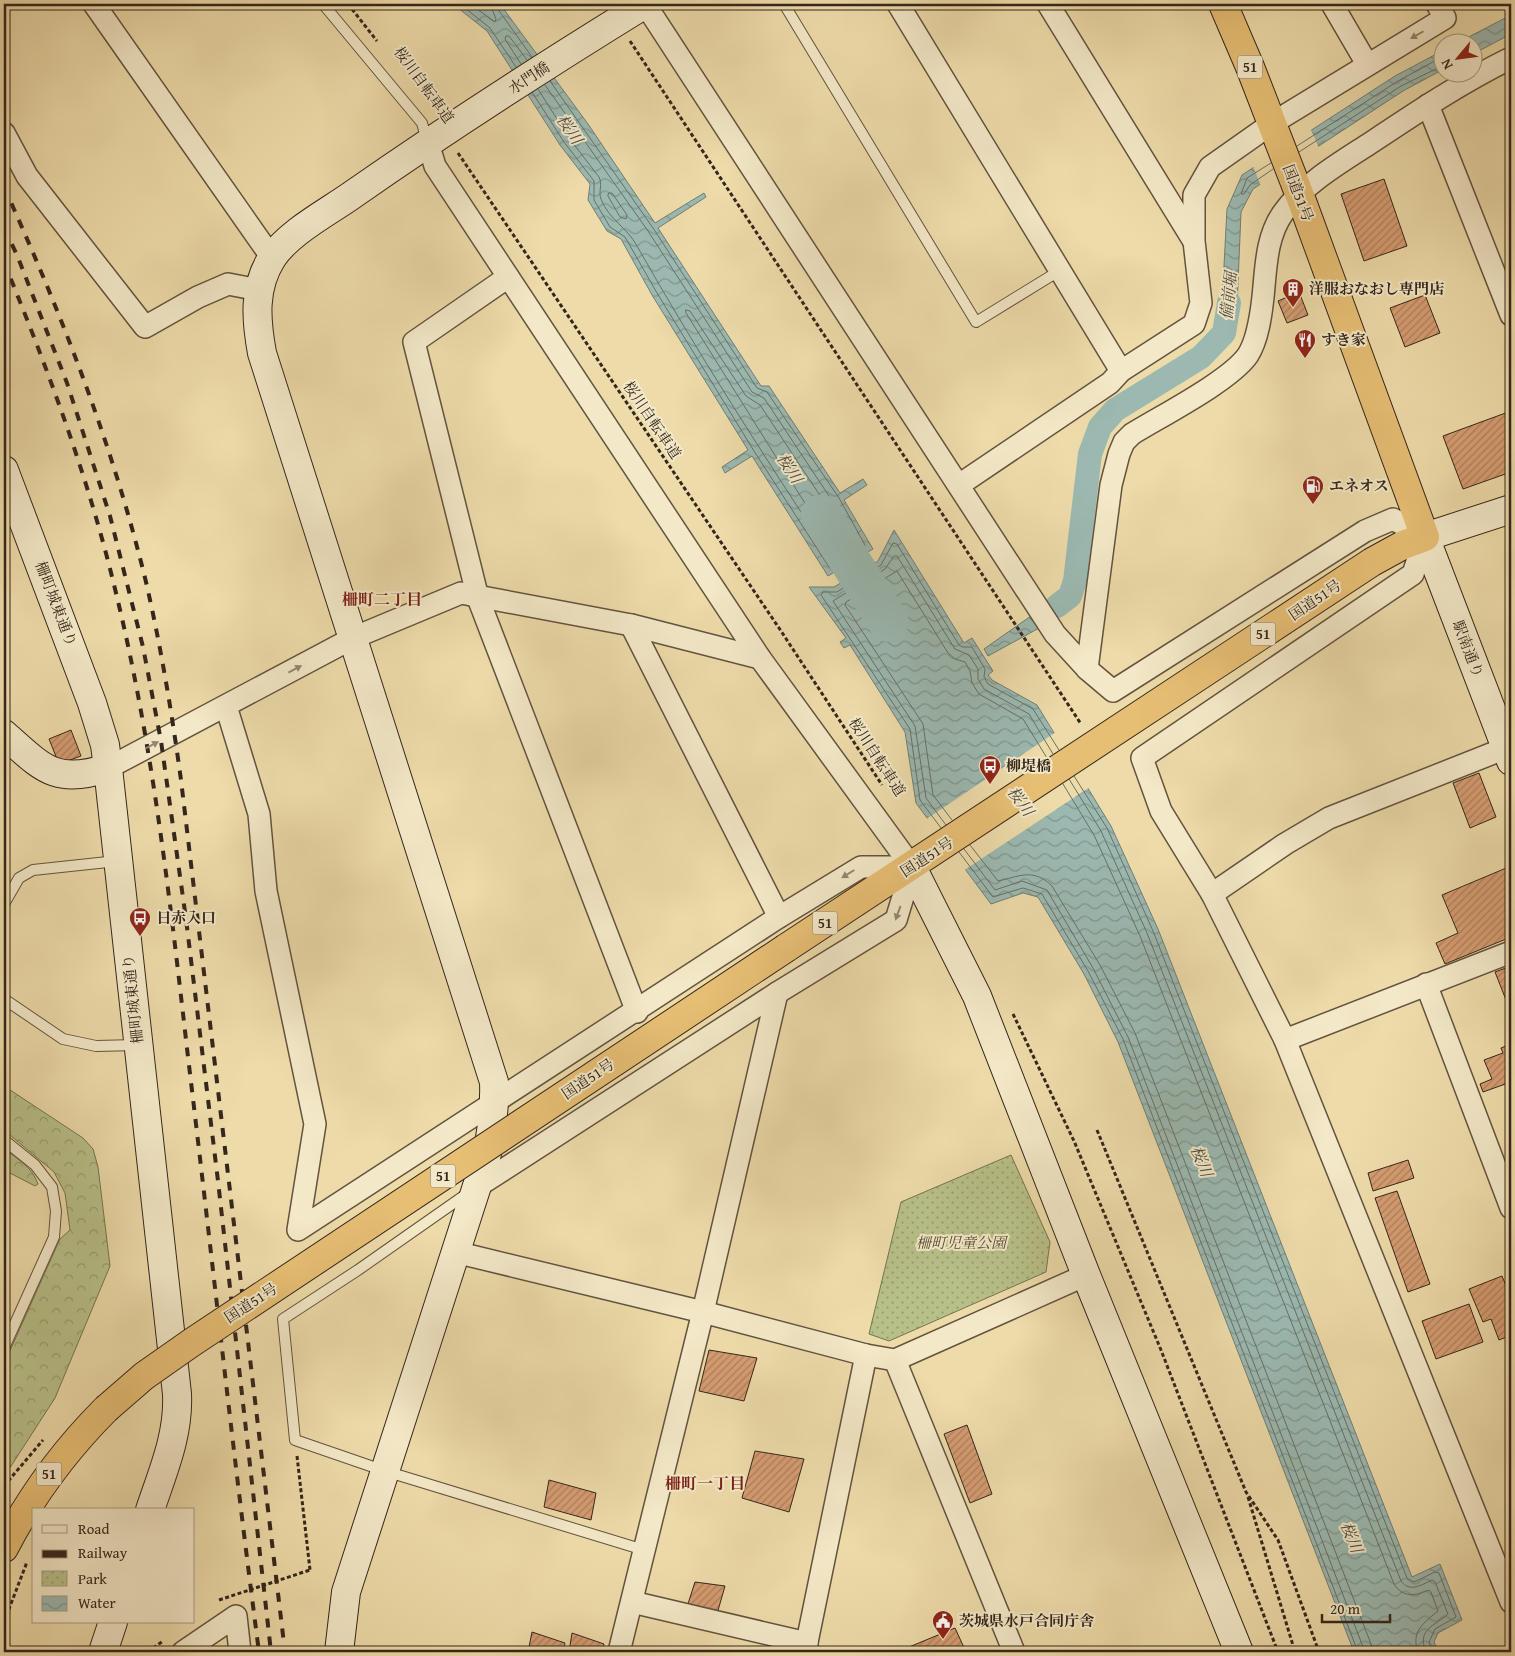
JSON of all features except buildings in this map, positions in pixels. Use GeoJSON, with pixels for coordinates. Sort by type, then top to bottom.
{"type":"FeatureCollection","features":[{"type":"Feature","properties":{"kind":"highway","name":"国道51号"},"geometry":{"type":"LineString","coordinates":[[16,1552],[17,1523],[59,1460],[106,1409],[144,1376],[786,948],[938,850],[1372,562],[1403,545],[1425,537],[1296,186],[1250,67],[1223,4]]}},
{"type":"Feature","properties":{"kind":"street"},"geometry":{"type":"LineString","coordinates":[[94,4],[272,258]]}},
{"type":"Feature","properties":{"kind":"street"},"geometry":{"type":"LineString","coordinates":[[645,4],[1055,634],[1087,669],[1113,691],[1365,531],[1393,519],[1425,537],[1511,509]]}},
{"type":"Feature","properties":{"kind":"street","name":"水門橋"},"geometry":{"type":"LineString","coordinates":[[258,290],[272,258],[283,244],[306,227],[441,134],[645,4]]}},
{"type":"Feature","properties":{"kind":"street"},"geometry":{"type":"LineString","coordinates":[[898,4],[1121,371]]}},
{"type":"Feature","properties":{"kind":"street"},"geometry":{"type":"LineString","coordinates":[[1048,4],[1194,241]]}},
{"type":"Feature","properties":{"kind":"street"},"geometry":{"type":"LineString","coordinates":[[1332,4],[1367,64]]}},
{"type":"Feature","properties":{"kind":"street"},"geometry":{"type":"LineString","coordinates":[[959,485],[1110,383],[1121,371],[1194,324],[1200,303],[1194,241],[1194,195],[1210,167],[1273,128],[1367,64],[1445,18],[1437,4]]}},
{"type":"Feature","properties":{"kind":"street"},"geometry":{"type":"LineString","coordinates":[[1087,669],[1111,485],[1124,442],[1132,434],[1220,380],[1248,355],[1255,337],[1263,302],[1269,247],[1274,230],[1296,186],[1330,169],[1428,105],[1476,76],[1511,58]]}},
{"type":"Feature","properties":{"kind":"street"},"geometry":{"type":"LineString","coordinates":[[1428,105],[1510,308]]}},
{"type":"Feature","properties":{"kind":"street"},"geometry":{"type":"LineString","coordinates":[[4,133],[28,176],[145,327],[198,297],[228,284],[258,290],[256,322],[262,353],[494,1082],[495,1103],[492,1132],[346,1592],[339,1652]]}},
{"type":"Feature","properties":{"kind":"street"},"geometry":{"type":"LineString","coordinates":[[441,134],[435,166],[760,658],[912,866],[977,996],[1086,1275],[1239,1652]]}},
{"type":"Feature","properties":{"kind":"street"},"geometry":{"type":"LineString","coordinates":[[508,277],[414,342],[478,598],[637,1012]]}},
{"type":"Feature","properties":{"kind":"street","name":"柵町城東通り"},"geometry":{"type":"LineString","coordinates":[[4,470],[92,702],[105,745],[178,1411],[174,1438],[151,1508]]}},
{"type":"Feature","properties":{"kind":"street"},"geometry":{"type":"LineString","coordinates":[[1425,537],[1414,574],[1142,758],[1161,811],[1212,894],[1285,1040],[1505,1568],[1511,1602]]}},
{"type":"Feature","properties":{"kind":"street","name":"駅南通り"},"geometry":{"type":"LineString","coordinates":[[1425,537],[1509,754]]}},
{"type":"Feature","properties":{"kind":"street"},"geometry":{"type":"LineString","coordinates":[[4,734],[41,766],[54,773],[86,775],[108,768],[353,638],[460,593],[478,598],[631,625],[760,658]]}},
{"type":"Feature","properties":{"kind":"street"},"geometry":{"type":"LineString","coordinates":[[631,625],[779,917]]}},
{"type":"Feature","properties":{"kind":"street"},"geometry":{"type":"LineString","coordinates":[[226,706],[260,814],[266,891],[314,1124],[298,1230],[637,1012],[779,917],[860,867],[912,866]]}},
{"type":"Feature","properties":{"kind":"street"},"geometry":{"type":"LineString","coordinates":[[1212,894],[1285,844],[1329,818],[1509,754]]}},
{"type":"Feature","properties":{"kind":"street"},"geometry":{"type":"LineString","coordinates":[[475,1188],[777,993],[896,920],[912,866]]}},
{"type":"Feature","properties":{"kind":"street"},"geometry":{"type":"LineString","coordinates":[[1285,1040],[1511,952]]}},
{"type":"Feature","properties":{"kind":"street"},"geometry":{"type":"LineString","coordinates":[[1426,984],[1511,1208]]}},
{"type":"Feature","properties":{"kind":"street"},"geometry":{"type":"LineString","coordinates":[[619,1652],[703,1312],[777,993]]}},
{"type":"Feature","properties":{"kind":"street"},"geometry":{"type":"LineString","coordinates":[[455,1252],[703,1312],[866,1355],[895,1360],[1086,1275]]}},
{"type":"Feature","properties":{"kind":"street"},"geometry":{"type":"LineString","coordinates":[[632,1602],[806,1648],[866,1355]]}},
{"type":"Feature","properties":{"kind":"street"},"geometry":{"type":"LineString","coordinates":[[895,1360],[1014,1652]]}},
{"type":"Feature","properties":{"kind":"street"},"geometry":{"type":"LineString","coordinates":[[183,1652],[236,1616],[240,1652]]}},
{"type":"Feature","properties":{"kind":"street"},"geometry":{"type":"LineString","coordinates":[[102,1652],[112,1624]]}},
{"type":"Feature","properties":{"kind":"lane"},"geometry":{"type":"LineString","coordinates":[[322,4],[422,124],[441,134]]}},
{"type":"Feature","properties":{"kind":"lane"},"geometry":{"type":"LineString","coordinates":[[784,4],[976,322],[1060,271]]}},
{"type":"Feature","properties":{"kind":"lane"},"geometry":{"type":"LineString","coordinates":[[4,904],[20,878],[33,870],[118,861]]}},
{"type":"Feature","properties":{"kind":"lane"},"geometry":{"type":"LineString","coordinates":[[4,999],[64,1039],[96,1046],[138,1046]]}},
{"type":"Feature","properties":{"kind":"lane"},"geometry":{"type":"LineString","coordinates":[[4,1140],[35,1165],[52,1187],[56,1211],[54,1237],[4,1348]]}},
{"type":"Feature","properties":{"kind":"lane"},"geometry":{"type":"LineString","coordinates":[[475,1188],[358,1270],[283,1319],[295,1440],[385,1471],[644,1550]]}},
{"type":"Feature","properties":{"kind":"path","name":"桜川自転車道"},"geometry":{"type":"LineString","coordinates":[[348,4],[379,43]]}},
{"type":"Feature","properties":{"kind":"path"},"geometry":{"type":"LineString","coordinates":[[612,24],[1089,749]]}},
{"type":"Feature","properties":{"kind":"path","name":"桜川自転車道"},"geometry":{"type":"LineString","coordinates":[[441,134],[781,631],[883,786]]}},
{"type":"Feature","properties":{"kind":"path"},"geometry":{"type":"LineString","coordinates":[[1012,1011],[1074,1141],[1161,1350],[1278,1652]]}},
{"type":"Feature","properties":{"kind":"path"},"geometry":{"type":"LineString","coordinates":[[1097,1130],[1246,1492],[1295,1652]]}},
{"type":"Feature","properties":{"kind":"path"},"geometry":{"type":"LineString","coordinates":[[220,1600],[310,1570],[295,1440]]}},
{"type":"Feature","properties":{"kind":"path"},"geometry":{"type":"LineString","coordinates":[[1246,1492],[1278,1540],[1319,1652]]}},
{"type":"Feature","properties":{"kind":"path"},"geometry":{"type":"LineString","coordinates":[[4,1622],[16,1552]]}},
{"type":"Feature","properties":{"kind":"green space"},"geometry":{"type":"Polygon","coordinates":[[[4,1086],[83,1138],[93,1149],[98,1167],[110,1266],[55,1398],[4,1477],[4,1364],[60,1239],[70,1230],[65,1193],[54,1172],[4,1130],[4,1086]]]}},
{"type":"Feature","properties":{"kind":"green space"},"geometry":{"type":"Polygon","coordinates":[[[4,1149],[28,1168],[38,1184],[35,1186],[4,1170],[4,1149]]]}},
{"type":"Feature","properties":{"kind":"green space","name":"柵町児童公園"},"geometry":{"type":"Polygon","coordinates":[[[1011,1155],[1050,1242],[1046,1272],[889,1341],[869,1334],[901,1202],[1011,1155]]]}},
{"type":"Feature","properties":{"kind":"water"},"geometry":{"type":"Polygon","coordinates":[[[453,4],[500,4],[588,124],[655,223],[704,193],[706,197],[658,228],[761,386],[769,386],[840,493],[863,479],[867,485],[844,500],[873,549],[828,576],[752,456],[725,473],[722,467],[748,450],[652,295],[621,239],[607,231],[588,200],[590,184],[560,145],[487,31],[453,4]]]}},
{"type":"Feature","properties":{"kind":"water"},"geometry":{"type":"Polygon","coordinates":[[[1511,15],[1511,34],[1482,49],[1482,32],[1478,32],[1511,15]]]}},
{"type":"Feature","properties":{"kind":"water"},"geometry":{"type":"Polygon","coordinates":[[[1432,56],[1432,75],[1403,91],[1253,189],[1241,212],[1237,308],[1231,336],[1216,330],[1222,304],[1227,209],[1242,175],[1395,76],[1432,56]]]}},
{"type":"Feature","properties":{"kind":"water"},"geometry":{"type":"Polygon","coordinates":[[[894,530],[964,643],[972,638],[993,671],[988,675],[992,680],[1037,705],[1111,826],[1158,929],[1412,1577],[1440,1564],[1462,1620],[1438,1633],[1434,1642],[1439,1652],[1354,1652],[1118,1042],[1084,974],[1038,897],[1023,893],[991,904],[916,803],[905,732],[850,645],[844,648],[840,642],[846,638],[809,587],[834,587],[878,561],[894,530]]]}},
{"type":"Feature","properties":{"kind":"water"},"geometry":{"type":"Polygon","coordinates":[[[1068,578],[1082,584],[1074,602],[1041,627],[988,656],[984,649],[1065,592],[1068,578]]]}},
{"type":"Feature","properties":{"kind":"pier"},"geometry":{"type":"Polygon","coordinates":[[[1310,128],[1319,148],[1261,186],[1253,166],[1310,128]]]}},
{"type":"Feature","properties":{"kind":"pier","name":"柳堤橋"},"geometry":{"type":"Polygon","coordinates":[[[1056,732],[1090,787],[963,871],[925,820],[1056,732]]]}},
{"type":"Feature","properties":{"kind":"waterway","name":"備前堀"},"geometry":{"type":"LineString","coordinates":[[1057,606],[1070,596],[1075,581],[1090,454],[1100,427],[1115,410],[1201,357],[1224,333],[1229,303]]}},
{"type":"Feature","properties":{"kind":"waterway","name":"桜川"},"geometry":{"type":"LineString","coordinates":[[821,515],[888,621]]}},
{"type":"Feature","properties":{"kind":"railway"},"geometry":{"type":"LineString","coordinates":[[4,187],[66,332],[102,431],[133,531],[146,582],[161,656],[181,780],[285,1652]]}},
{"type":"Feature","properties":{"kind":"railway"},"geometry":{"type":"LineString","coordinates":[[4,228],[17,255],[67,383],[110,516],[143,647],[161,741],[186,919],[218,1181],[271,1652]]}},
{"type":"Feature","properties":{"kind":"railway"},"geometry":{"type":"LineString","coordinates":[[4,262],[52,384],[93,508],[116,593],[140,708],[167,882],[259,1652]]}},
{"type":"Feature","properties":{"kind":"place","name":"洋服おなおし専門店"},"geometry":{"type":"Point","coordinates":[1293,308]}},
{"type":"Feature","properties":{"kind":"place","name":"すき家"},"geometry":{"type":"Point","coordinates":[1305,359]}},
{"type":"Feature","properties":{"kind":"place","name":"エネオス"},"geometry":{"type":"Point","coordinates":[1313,505]}},
{"type":"Feature","properties":{"kind":"place","name":"柳堤橋"},"geometry":{"type":"Point","coordinates":[990,785]}},
{"type":"Feature","properties":{"kind":"place","name":"日赤入口"},"geometry":{"type":"Point","coordinates":[140,937]}},
{"type":"Feature","properties":{"kind":"place","name":"茨城県水戸合同庁舎"},"geometry":{"type":"Point","coordinates":[943,1640]}},
{"type":"Feature","properties":{"kind":"district","name":"柵町二丁目"},"geometry":{"type":"Point","coordinates":[382,599]}},
{"type":"Feature","properties":{"kind":"district","name":"柵町一丁目"},"geometry":{"type":"Point","coordinates":[705,1483]}}]}
